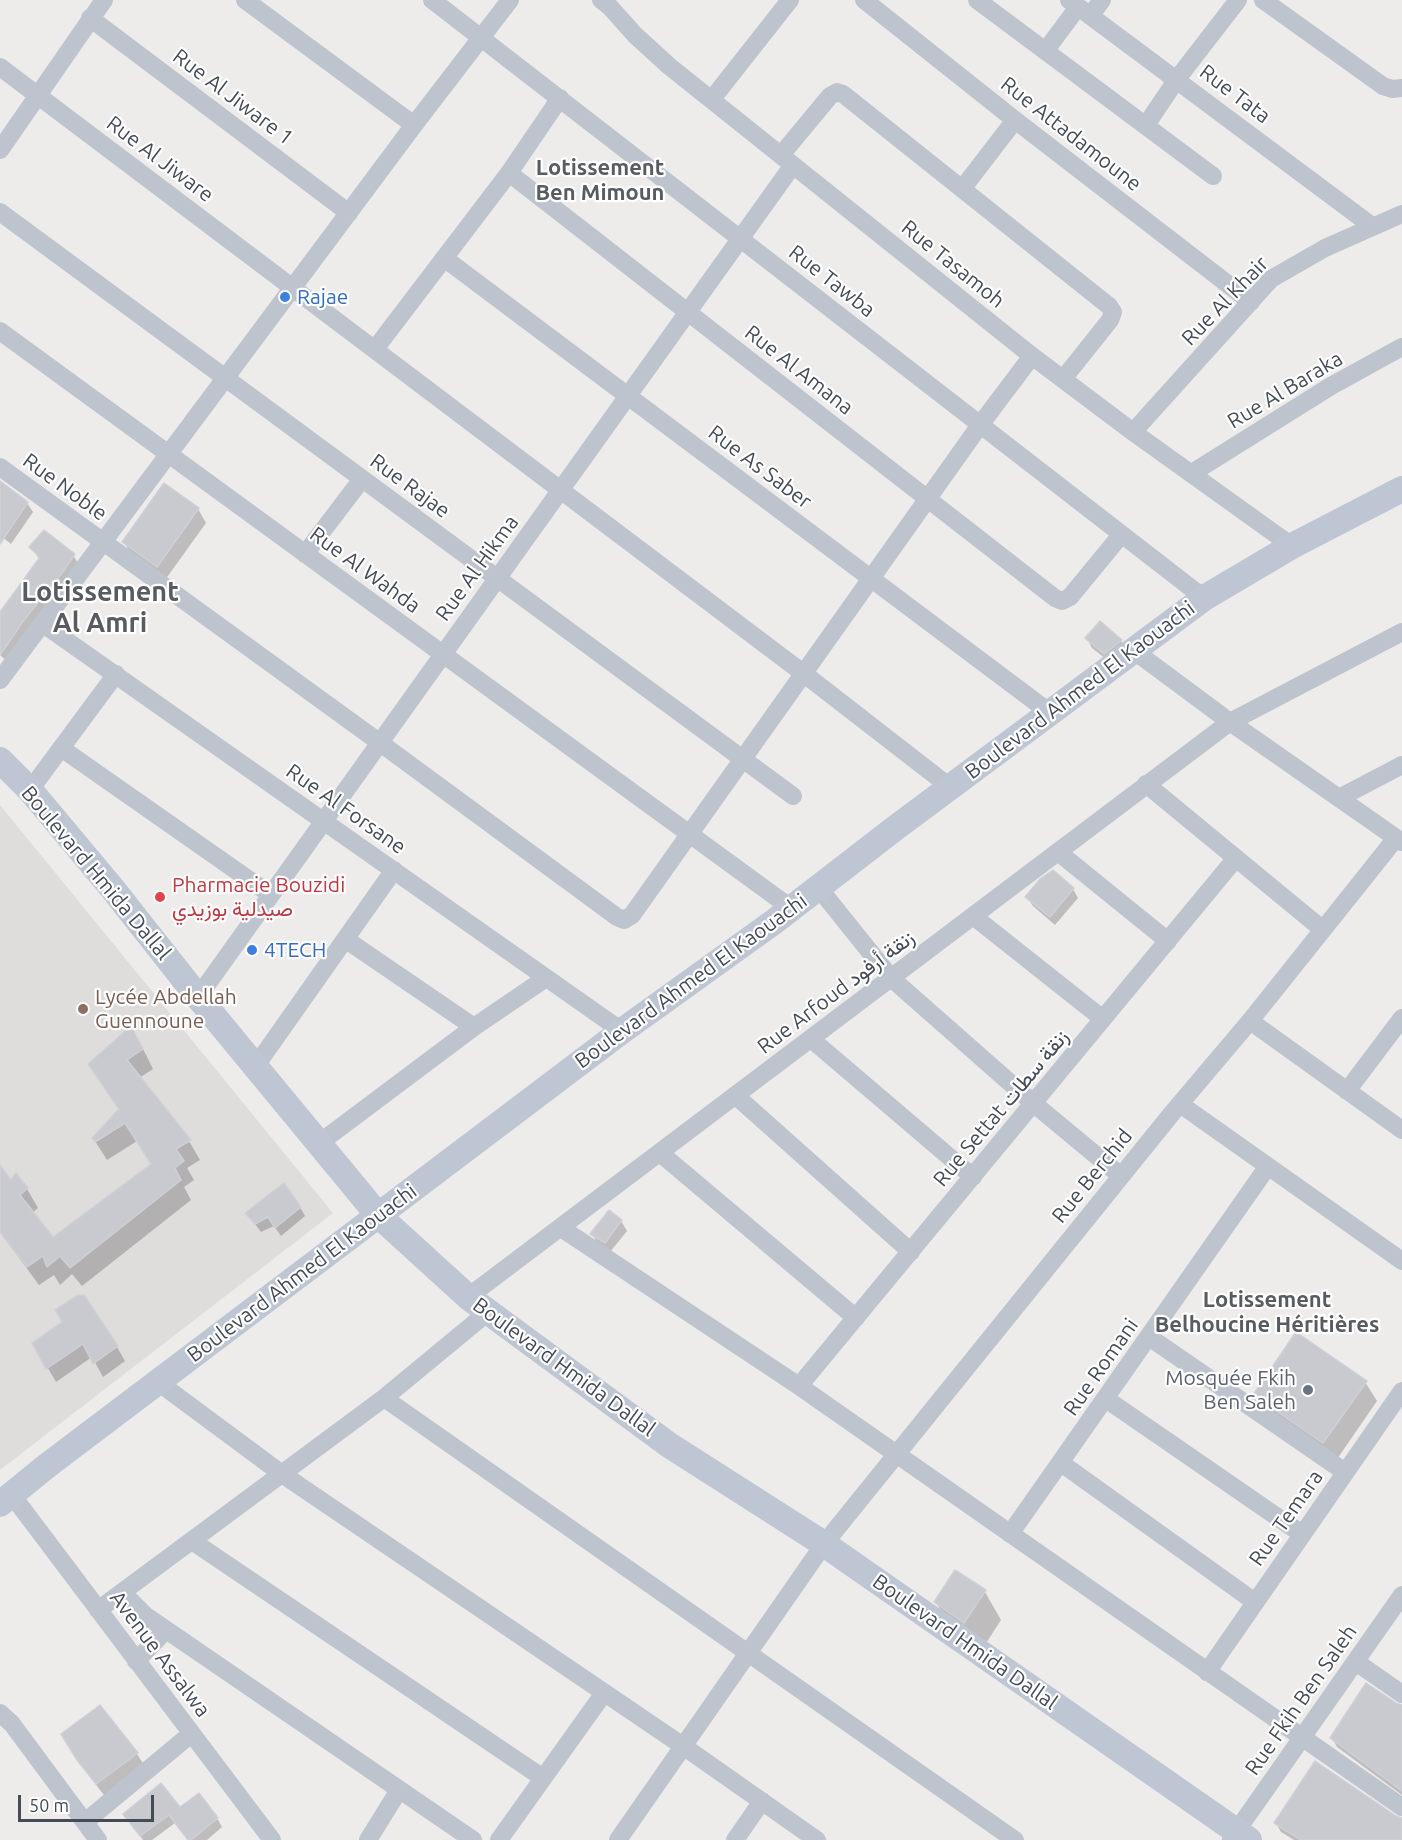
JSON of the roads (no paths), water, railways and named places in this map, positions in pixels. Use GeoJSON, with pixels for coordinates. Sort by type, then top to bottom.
{"type":"FeatureCollection","features":[{"type":"Feature","properties":{"kind":"street"},"geometry":{"type":"LineString","coordinates":[[0,150],[104,0]]}},
{"type":"Feature","properties":{"kind":"street"},"geometry":{"type":"LineString","coordinates":[[245,0],[414,125]]}},
{"type":"Feature","properties":{"kind":"street","name":"Rue Tawba"},"geometry":{"type":"LineString","coordinates":[[432,0],[1204,598]]}},
{"type":"Feature","properties":{"kind":"street"},"geometry":{"type":"LineString","coordinates":[[0,680],[510,0]]}},
{"type":"Feature","properties":{"kind":"street"},"geometry":{"type":"LineString","coordinates":[[712,99],[789,0]]}},
{"type":"Feature","properties":{"kind":"street","name":"Rue Attadamoune"},"geometry":{"type":"LineString","coordinates":[[864,0],[1251,302]]}},
{"type":"Feature","properties":{"kind":"street"},"geometry":{"type":"LineString","coordinates":[[977,0],[1213,177]]}},
{"type":"Feature","properties":{"kind":"street"},"geometry":{"type":"LineString","coordinates":[[1046,50],[1079,8],[1102,0]]}},
{"type":"Feature","properties":{"kind":"street"},"geometry":{"type":"LineString","coordinates":[[1146,125],[1177,79],[1238,0]]}},
{"type":"Feature","properties":{"kind":"street"},"geometry":{"type":"LineString","coordinates":[[1263,0],[1383,86],[1402,88]]}},
{"type":"Feature","properties":{"kind":"street","name":"Rue Tasamoh"},"geometry":{"type":"LineString","coordinates":[[609,2],[635,35],[669,66],[1032,356],[1292,546]]}},
{"type":"Feature","properties":{"kind":"street","name":"Rue Tata"},"geometry":{"type":"LineString","coordinates":[[1079,8],[1372,226]]}},
{"type":"Feature","properties":{"kind":"street","name":"Rue Al Jiware 1"},"geometry":{"type":"LineString","coordinates":[[90,18],[349,213]]}},
{"type":"Feature","properties":{"kind":"street","name":"Rue Al Jiware"},"geometry":{"type":"LineString","coordinates":[[0,67],[803,673],[950,787]]}},
{"type":"Feature","properties":{"kind":"street","name":"Rue Al Hikma"},"geometry":{"type":"LineString","coordinates":[[198,997],[740,238],[787,160],[830,96],[837,92],[843,94],[962,189]]}},
{"type":"Feature","properties":{"kind":"street"},"geometry":{"type":"LineString","coordinates":[[375,349],[509,173],[560,98]]}},
{"type":"Feature","properties":{"kind":"street"},"geometry":{"type":"LineString","coordinates":[[1015,120],[962,189],[1109,306],[1113,312],[1110,320],[1063,378]]}},
{"type":"Feature","properties":{"kind":"street","name":"Rue Al Amana"},"geometry":{"type":"LineString","coordinates":[[509,173],[1062,601],[1070,597],[1121,535]]}},
{"type":"Feature","properties":{"kind":"street","name":"Rue Rajae"},"geometry":{"type":"LineString","coordinates":[[0,212],[793,796]]}},
{"type":"Feature","properties":{"kind":"street","name":"Rue Al Khair"},"geometry":{"type":"LineString","coordinates":[[1133,432],[1272,279],[1325,248],[1402,214]]}},
{"type":"Feature","properties":{"kind":"street","name":"Rue As Saber"},"geometry":{"type":"LineString","coordinates":[[444,258],[1049,712]]}},
{"type":"Feature","properties":{"kind":"street","name":"Rue Al Wahda"},"geometry":{"type":"LineString","coordinates":[[0,331],[791,908]]}},
{"type":"Feature","properties":{"kind":"street","name":"Rue Al Baraka"},"geometry":{"type":"LineString","coordinates":[[1192,473],[1330,386],[1402,347]]}},
{"type":"Feature","properties":{"kind":"street"},"geometry":{"type":"LineString","coordinates":[[689,834],[927,498],[1032,356]]}},
{"type":"Feature","properties":{"kind":"street","name":"Rue Noble"},"geometry":{"type":"LineString","coordinates":[[0,467],[617,917],[624,920],[632,915],[689,834]]}},
{"type":"Feature","properties":{"kind":"street"},"geometry":{"type":"LineString","coordinates":[[305,554],[362,479]]}},
{"type":"Feature","properties":{"kind":"street","name":"Boulevard Ahmed El Kaouachi"},"geometry":{"type":"LineString","coordinates":[[6,1500],[378,1215],[622,1031],[791,908],[1132,650],[1204,598],[1292,546],[1402,489]]}},
{"type":"Feature","properties":{"kind":"street","name":"Rue Al Forsane"},"geometry":{"type":"LineString","coordinates":[[43,624],[622,1031]]}},
{"type":"Feature","properties":{"kind":"street","name":"Rue Arfoud زنقة أرفود"},"geometry":{"type":"LineString","coordinates":[[98,1610],[384,1398],[478,1305],[561,1228],[1146,784],[1230,722],[1402,633]]}},
{"type":"Feature","properties":{"kind":"street"},"geometry":{"type":"LineString","coordinates":[[1132,650],[1230,722],[1399,840]]}},
{"type":"Feature","properties":{"kind":"street"},"geometry":{"type":"LineString","coordinates":[[30,790],[116,674]]}},
{"type":"Feature","properties":{"kind":"street"},"geometry":{"type":"LineString","coordinates":[[61,748],[271,895]]}},
{"type":"Feature","properties":{"kind":"street","name":"Boulevard Hmida Dallal"},"geometry":{"type":"LineString","coordinates":[[0,760],[30,790],[378,1215],[478,1305],[669,1445],[824,1544],[1238,1837]]}},
{"type":"Feature","properties":{"kind":"street"},"geometry":{"type":"LineString","coordinates":[[1339,798],[1402,765]]}},
{"type":"Feature","properties":{"kind":"street"},"geometry":{"type":"LineString","coordinates":[[1146,784],[1322,929]]}},
{"type":"Feature","properties":{"kind":"street","name":"Rue Berchid"},"geometry":{"type":"LineString","coordinates":[[618,1840],[824,1544],[1121,1176],[1250,1021],[1322,929],[1399,840]]}},
{"type":"Feature","properties":{"kind":"street"},"geometry":{"type":"LineString","coordinates":[[1058,852],[1168,940]]}},
{"type":"Feature","properties":{"kind":"street","name":"Rue Settat زنقة سطات"},"geometry":{"type":"LineString","coordinates":[[799,1386],[1236,858]]}},
{"type":"Feature","properties":{"kind":"street"},"geometry":{"type":"LineString","coordinates":[[255,1067],[394,870]]}},
{"type":"Feature","properties":{"kind":"street"},"geometry":{"type":"LineString","coordinates":[[818,887],[891,978],[1033,1103],[1121,1176]]}},
{"type":"Feature","properties":{"kind":"street"},"geometry":{"type":"LineString","coordinates":[[973,916],[1103,1019]]}},
{"type":"Feature","properties":{"kind":"street"},"geometry":{"type":"LineString","coordinates":[[345,939],[474,1027]]}},
{"type":"Feature","properties":{"kind":"street"},"geometry":{"type":"LineString","coordinates":[[318,1144],[474,1027],[546,978]]}},
{"type":"Feature","properties":{"kind":"street"},"geometry":{"type":"LineString","coordinates":[[1347,1091],[1402,1018]]}},
{"type":"Feature","properties":{"kind":"street"},"geometry":{"type":"LineString","coordinates":[[1250,1021],[1402,1130]]}},
{"type":"Feature","properties":{"kind":"street"},"geometry":{"type":"LineString","coordinates":[[811,1039],[973,1177]]}},
{"type":"Feature","properties":{"kind":"street"},"geometry":{"type":"LineString","coordinates":[[736,1096],[911,1252]]}},
{"type":"Feature","properties":{"kind":"street"},"geometry":{"type":"LineString","coordinates":[[1180,1104],[1402,1261]]}},
{"type":"Feature","properties":{"kind":"street"},"geometry":{"type":"LineString","coordinates":[[660,1153],[856,1318]]}},
{"type":"Feature","properties":{"kind":"street","name":"Rue Romani"},"geometry":{"type":"LineString","coordinates":[[1010,1534],[1268,1166]]}},
{"type":"Feature","properties":{"kind":"street"},"geometry":{"type":"LineString","coordinates":[[561,1228],[799,1386],[1402,1807]]}},
{"type":"Feature","properties":{"kind":"street"},"geometry":{"type":"LineString","coordinates":[[1149,1337],[1345,1472]]}},
{"type":"Feature","properties":{"kind":"street"},"geometry":{"type":"LineString","coordinates":[[158,1382],[282,1474],[683,1746],[817,1840]]}},
{"type":"Feature","properties":{"kind":"street","name":"Rue Temara"},"geometry":{"type":"LineString","coordinates":[[1207,1672],[1402,1391]]}},
{"type":"Feature","properties":{"kind":"street"},"geometry":{"type":"LineString","coordinates":[[384,1398],[1015,1840]]}},
{"type":"Feature","properties":{"kind":"street"},"geometry":{"type":"LineString","coordinates":[[1106,1399],[1302,1534]]}},
{"type":"Feature","properties":{"kind":"street"},"geometry":{"type":"LineString","coordinates":[[1061,1463],[1255,1602]]}},
{"type":"Feature","properties":{"kind":"street","name":"Avenue Assalwa"},"geometry":{"type":"LineString","coordinates":[[6,1500],[98,1610],[272,1840]]}},
{"type":"Feature","properties":{"kind":"street"},"geometry":{"type":"LineString","coordinates":[[192,1541],[543,1778]]}},
{"type":"Feature","properties":{"kind":"street"},"geometry":{"type":"LineString","coordinates":[[122,1592],[146,1616],[473,1840]]}},
{"type":"Feature","properties":{"kind":"street","name":"Rue Fkih Ben Saleh"},"geometry":{"type":"LineString","coordinates":[[1238,1837],[1302,1737],[1402,1595]]}},
{"type":"Feature","properties":{"kind":"street"},"geometry":{"type":"LineString","coordinates":[[136,1661],[166,1630]]}},
{"type":"Feature","properties":{"kind":"street"},"geometry":{"type":"LineString","coordinates":[[1356,1662],[1402,1694]]}},
{"type":"Feature","properties":{"kind":"street"},"geometry":{"type":"LineString","coordinates":[[499,1840],[604,1693]]}},
{"type":"Feature","properties":{"kind":"street"},"geometry":{"type":"LineString","coordinates":[[0,1713],[12,1724],[98,1840]]}},
{"type":"Feature","properties":{"kind":"street"},"geometry":{"type":"LineString","coordinates":[[85,1822],[191,1734]]}},
{"type":"Feature","properties":{"kind":"street"},"geometry":{"type":"LineString","coordinates":[[368,1840],[399,1790]]}},
{"type":"Feature","properties":{"kind":"street"},"geometry":{"type":"LineString","coordinates":[[735,1840],[762,1801]]}},
{"type":"Feature","properties":{"kind":"place","name":"Rajae"},"geometry":{"type":"Point","coordinates":[285,297]}},
{"type":"Feature","properties":{"kind":"place","name":"Pharmacie Bouzidi صيدلية بوزيدي"},"geometry":{"type":"Point","coordinates":[160,897]}},
{"type":"Feature","properties":{"kind":"place","name":"4TECH"},"geometry":{"type":"Point","coordinates":[252,950]}},
{"type":"Feature","properties":{"kind":"place","name":"Lycée Abdellah Guennoune"},"geometry":{"type":"Point","coordinates":[83,1009]}},
{"type":"Feature","properties":{"kind":"place","name":"Mosquée Fkih Ben Saleh"},"geometry":{"type":"Point","coordinates":[1308,1390]}},
{"type":"Feature","properties":{"kind":"district","name":"Lotissement Ben Mimoun"},"geometry":{"type":"Point","coordinates":[600,180]}},
{"type":"Feature","properties":{"kind":"district","name":"Lotissement Al Amri"},"geometry":{"type":"Point","coordinates":[100,608]}},
{"type":"Feature","properties":{"kind":"district","name":"Lotissement Belhoucine Héritières"},"geometry":{"type":"Point","coordinates":[1267,1312]}}]}
